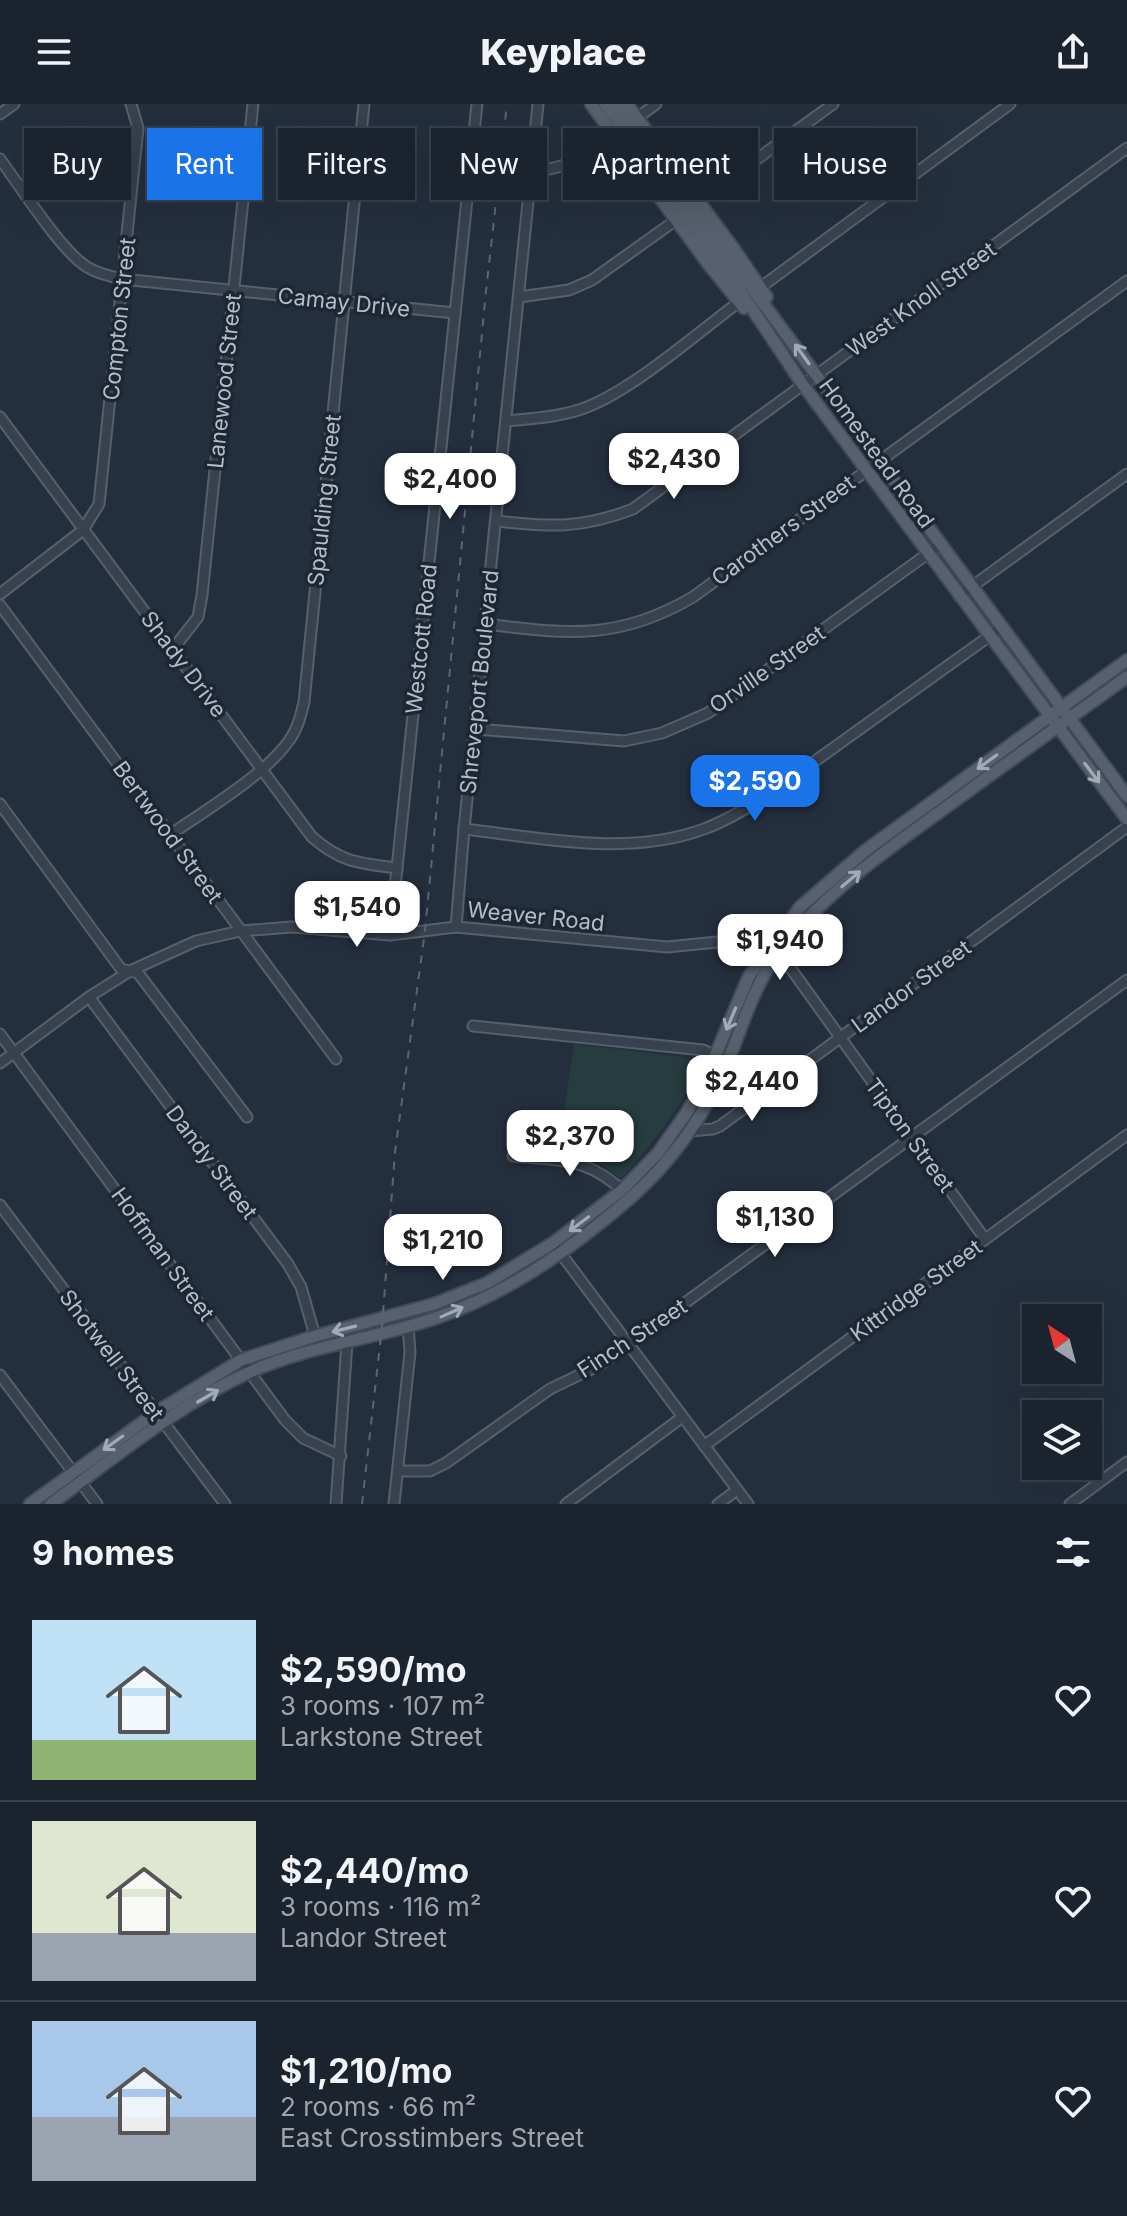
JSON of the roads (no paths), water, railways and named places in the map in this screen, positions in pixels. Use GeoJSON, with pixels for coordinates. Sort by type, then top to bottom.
{"type":"FeatureCollection","features":[{"type":"Feature","properties":{"kind":"main road"},"geometry":{"type":"LineString","coordinates":[[591,104],[626,126],[699,201],[761,287],[787,333]]}},
{"type":"Feature","properties":{"kind":"main road","name":"Homestead Road"},"geometry":{"type":"LineString","coordinates":[[605,104],[626,126],[787,333],[1127,796]]}},
{"type":"Feature","properties":{"kind":"main road","name":"Homestead Road"},"geometry":{"type":"LineString","coordinates":[[616,104],[626,126],[803,385],[926,554],[1127,819]]}},
{"type":"Feature","properties":{"kind":"main road"},"geometry":{"type":"LineString","coordinates":[[627,104],[626,126],[676,220],[739,302],[774,341]]}},
{"type":"Feature","properties":{"kind":"main road"},"geometry":{"type":"LineString","coordinates":[[626,1194],[687,1112],[704,1082],[749,976],[821,904],[895,837],[1049,715],[1127,660]]}},
{"type":"Feature","properties":{"kind":"main road"},"geometry":{"type":"LineString","coordinates":[[51,1504],[159,1417],[250,1372],[307,1351],[440,1317],[492,1294],[556,1248],[669,1160],[704,1108],[728,1061],[772,953],[790,920],[813,895],[1127,677]]}},
{"type":"Feature","properties":{"kind":"main road"},"geometry":{"type":"LineString","coordinates":[[30,1504],[241,1360],[460,1294],[556,1248]]}},
{"type":"Feature","properties":{"kind":"street"},"geometry":{"type":"LineString","coordinates":[[0,114],[14,104]]}},
{"type":"Feature","properties":{"kind":"street","name":"Compton Street"},"geometry":{"type":"LineString","coordinates":[[83,530],[92,519],[102,491],[138,128],[131,104]]}},
{"type":"Feature","properties":{"kind":"street","name":"Lanewood Street"},"geometry":{"type":"LineString","coordinates":[[173,649],[198,617],[253,104]]}},
{"type":"Feature","properties":{"kind":"street","name":"Spaulding Street"},"geometry":{"type":"LineString","coordinates":[[170,835],[279,754],[297,728],[304,702],[364,104]]}},
{"type":"Feature","properties":{"kind":"street","name":"Westcott Road"},"geometry":{"type":"LineString","coordinates":[[390,935],[477,104]]}},
{"type":"Feature","properties":{"kind":"street","name":"Shreveport Boulevard"},"geometry":{"type":"LineString","coordinates":[[536,128],[538,104]]}},
{"type":"Feature","properties":{"kind":"street"},"geometry":{"type":"LineString","coordinates":[[547,170],[579,161],[656,104]]}},
{"type":"Feature","properties":{"kind":"street"},"geometry":{"type":"LineString","coordinates":[[699,201],[833,104]]}},
{"type":"Feature","properties":{"kind":"street"},"geometry":{"type":"LineString","coordinates":[[761,287],[1010,104]]}},
{"type":"Feature","properties":{"kind":"street","name":"West Knoll Street"},"geometry":{"type":"LineString","coordinates":[[497,521],[543,527],[582,526],[633,509],[1127,148]]}},
{"type":"Feature","properties":{"kind":"street","name":"Camay Drive"},"geometry":{"type":"LineString","coordinates":[[0,159],[67,250],[84,266],[101,274],[122,279],[455,313]]}},
{"type":"Feature","properties":{"kind":"street","name":"Shreveport Boulevard"},"geometry":{"type":"LineString","coordinates":[[456,927],[528,200]]}},
{"type":"Feature","properties":{"kind":"street"},"geometry":{"type":"LineString","coordinates":[[519,297],[569,290],[592,280],[676,220]]}},
{"type":"Feature","properties":{"kind":"street","name":"Carothers Street"},"geometry":{"type":"LineString","coordinates":[[485,624],[549,632],[599,632],[640,623],[693,597],[1127,281]]}},
{"type":"Feature","properties":{"kind":"street"},"geometry":{"type":"LineString","coordinates":[[507,421],[569,413],[589,407],[630,383],[739,302]]}},
{"type":"Feature","properties":{"kind":"street","name":"Shady Drive"},"geometry":{"type":"LineString","coordinates":[[0,417],[312,837],[331,854],[355,862],[397,868]]}},
{"type":"Feature","properties":{"kind":"street"},"geometry":{"type":"LineString","coordinates":[[959,596],[1127,474]]}},
{"type":"Feature","properties":{"kind":"street"},"geometry":{"type":"LineString","coordinates":[[0,594],[83,530]]}},
{"type":"Feature","properties":{"kind":"street","name":"Orville Street"},"geometry":{"type":"LineString","coordinates":[[476,729],[624,741],[662,733],[708,713],[941,544]]}},
{"type":"Feature","properties":{"kind":"street","name":"Bertwood Street"},"geometry":{"type":"LineString","coordinates":[[0,605],[336,1059]]}},
{"type":"Feature","properties":{"kind":"street"},"geometry":{"type":"LineString","coordinates":[[464,829],[611,843],[641,843],[703,830],[765,797],[1002,627]]}},
{"type":"Feature","properties":{"kind":"street"},"geometry":{"type":"LineString","coordinates":[[0,804],[121,969],[138,973],[247,1117]]}},
{"type":"Feature","properties":{"kind":"street","name":"Landor Street"},"geometry":{"type":"LineString","coordinates":[[689,1131],[713,1129],[1127,827]]}},
{"type":"Feature","properties":{"kind":"street"},"geometry":{"type":"LineString","coordinates":[[737,940],[763,935],[790,920]]}},
{"type":"Feature","properties":{"kind":"street","name":"Weaver Road"},"geometry":{"type":"LineString","coordinates":[[0,1063],[89,997],[130,971],[196,941],[240,931],[292,927],[390,935],[456,927],[667,947],[737,940],[772,953]]}},
{"type":"Feature","properties":{"kind":"street","name":"Tipton Street"},"geometry":{"type":"LineString","coordinates":[[772,953],[789,966],[985,1239]]}},
{"type":"Feature","properties":{"kind":"street","name":"Finch Street"},"geometry":{"type":"LineString","coordinates":[[398,1471],[430,1471],[446,1463],[550,1389],[600,1365],[1127,980]]}},
{"type":"Feature","properties":{"kind":"street","name":"Dandy Street"},"geometry":{"type":"LineString","coordinates":[[89,997],[288,1264],[301,1287],[315,1336]]}},
{"type":"Feature","properties":{"kind":"street"},"geometry":{"type":"LineString","coordinates":[[473,1026],[703,1050],[728,1061],[761,1095]]}},
{"type":"Feature","properties":{"kind":"street","name":"Hoffman Street"},"geometry":{"type":"LineString","coordinates":[[0,1034],[285,1420],[303,1438],[341,1456]]}},
{"type":"Feature","properties":{"kind":"street"},"geometry":{"type":"LineString","coordinates":[[704,1108],[709,1119],[723,1122]]}},
{"type":"Feature","properties":{"kind":"street","name":"Kittridge Street"},"geometry":{"type":"LineString","coordinates":[[704,1446],[1127,1135]]}},
{"type":"Feature","properties":{"kind":"street"},"geometry":{"type":"LineString","coordinates":[[513,1156],[582,1163],[605,1174],[626,1194]]}},
{"type":"Feature","properties":{"kind":"street","name":"Shotwell Street"},"geometry":{"type":"LineString","coordinates":[[0,1205],[225,1504]]}},
{"type":"Feature","properties":{"kind":"street"},"geometry":{"type":"LineString","coordinates":[[556,1248],[748,1504]]}},
{"type":"Feature","properties":{"kind":"street"},"geometry":{"type":"LineString","coordinates":[[394,1504],[410,1352],[408,1326]]}},
{"type":"Feature","properties":{"kind":"street"},"geometry":{"type":"LineString","coordinates":[[336,1504],[347,1342]]}},
{"type":"Feature","properties":{"kind":"street"},"geometry":{"type":"LineString","coordinates":[[0,1375],[97,1504]]}},
{"type":"Feature","properties":{"kind":"street"},"geometry":{"type":"LineString","coordinates":[[566,1504],[681,1418]]}},
{"type":"Feature","properties":{"kind":"street"},"geometry":{"type":"LineString","coordinates":[[1070,1504],[1127,1462]]}},
{"type":"Feature","properties":{"kind":"street"},"geometry":{"type":"LineString","coordinates":[[718,1504],[737,1490]]}},
{"type":"Feature","properties":{"kind":"railway"},"geometry":{"type":"LineString","coordinates":[[362,1504],[382,1327],[395,1152],[425,931],[486,291],[507,104]]}}]}
